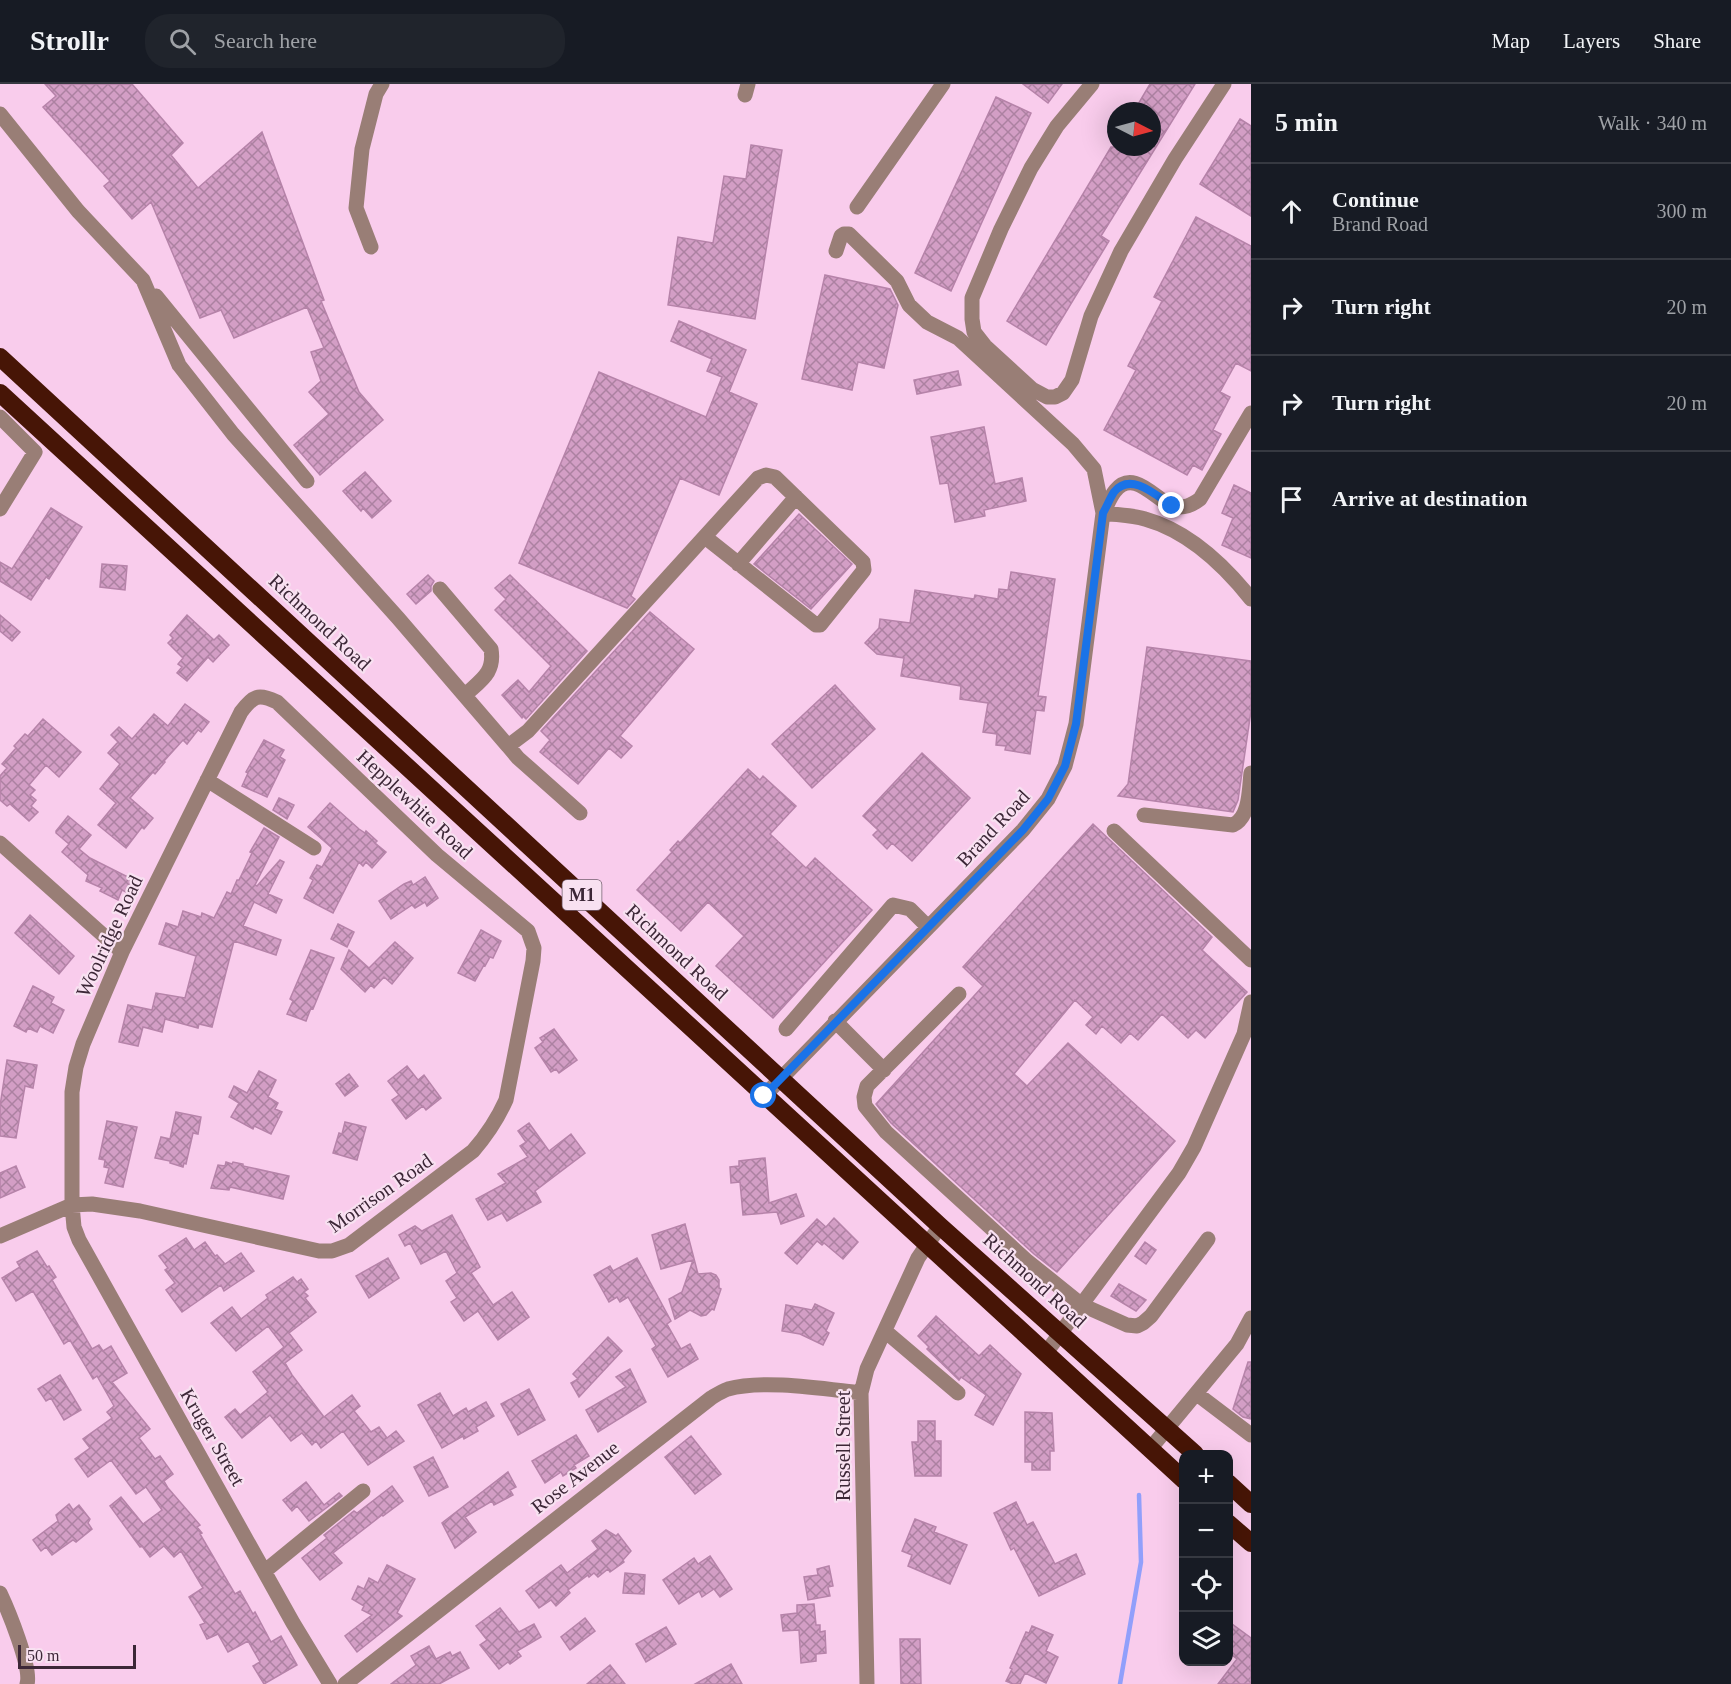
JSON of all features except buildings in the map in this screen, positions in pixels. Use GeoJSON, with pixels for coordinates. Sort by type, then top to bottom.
{"type":"FeatureCollection","features":[{"type":"Feature","properties":{"kind":"highway","name":"Richmond Road"},"geometry":{"type":"LineString","coordinates":[[0,357],[940,1226],[1189,1450]]}},
{"type":"Feature","properties":{"kind":"highway","name":"M1"},"geometry":{"type":"LineString","coordinates":[[0,393],[1179,1475]]}},
{"type":"Feature","properties":{"kind":"highway"},"geometry":{"type":"LineString","coordinates":[[1233,1489],[1251,1504]]}},
{"type":"Feature","properties":{"kind":"highway"},"geometry":{"type":"LineString","coordinates":[[1233,1527],[1251,1543]]}},
{"type":"Feature","properties":{"kind":"street"},"geometry":{"type":"LineString","coordinates":[[371,247],[356,208],[363,149],[376,94],[382,84]]}},
{"type":"Feature","properties":{"kind":"street"},"geometry":{"type":"LineString","coordinates":[[857,207],[943,84]]}},
{"type":"Feature","properties":{"kind":"street"},"geometry":{"type":"LineString","coordinates":[[1092,84],[1057,126],[1031,168],[1001,229],[972,298],[974,332],[985,346],[1032,389],[1047,397],[1055,397],[1063,393],[1072,380],[1091,316],[1120,251],[1174,159],[1224,84]]}},
{"type":"Feature","properties":{"kind":"street"},"geometry":{"type":"LineString","coordinates":[[0,114],[78,211],[143,280],[307,481]]}},
{"type":"Feature","properties":{"kind":"street"},"geometry":{"type":"LineString","coordinates":[[836,251],[841,236],[849,234],[897,281],[909,305],[927,322],[958,338],[1073,444],[1094,469],[1103,513]]}},
{"type":"Feature","properties":{"kind":"street"},"geometry":{"type":"LineString","coordinates":[[143,280],[179,365],[233,434],[465,694],[518,758],[580,813]]}},
{"type":"Feature","properties":{"kind":"street"},"geometry":{"type":"LineString","coordinates":[[1103,513],[1115,490],[1126,484],[1148,488],[1172,506],[1191,506],[1200,499],[1251,413]]}},
{"type":"Feature","properties":{"kind":"street"},"geometry":{"type":"LineString","coordinates":[[0,417],[34,452],[0,509]]}},
{"type":"Feature","properties":{"kind":"street"},"geometry":{"type":"LineString","coordinates":[[508,746],[528,731],[758,478],[766,475],[775,477],[865,566],[820,625],[813,624],[705,537]]}},
{"type":"Feature","properties":{"kind":"street"},"geometry":{"type":"LineString","coordinates":[[738,564],[796,497]]}},
{"type":"Feature","properties":{"kind":"street"},"geometry":{"type":"LineString","coordinates":[[1103,513],[1144,519],[1183,536],[1225,569],[1251,599]]}},
{"type":"Feature","properties":{"kind":"street","name":"Brand Road"},"geometry":{"type":"LineString","coordinates":[[764,1096],[1023,830],[1048,799],[1065,766],[1076,724],[1103,513]]}},
{"type":"Feature","properties":{"kind":"street"},"geometry":{"type":"LineString","coordinates":[[440,589],[491,649],[492,667],[486,676],[465,694]]}},
{"type":"Feature","properties":{"kind":"street","name":"Hepplewhite Road"},"geometry":{"type":"LineString","coordinates":[[249,701],[256,697],[266,697],[277,702],[437,855],[520,923],[528,931],[532,940],[533,961]]}},
{"type":"Feature","properties":{"kind":"street","name":"Woolridge Road"},"geometry":{"type":"LineString","coordinates":[[72,1206],[72,1092],[83,1044],[122,952],[241,712],[249,701]]}},
{"type":"Feature","properties":{"kind":"street"},"geometry":{"type":"LineString","coordinates":[[1144,815],[1233,825],[1242,819],[1245,812],[1251,773]]}},
{"type":"Feature","properties":{"kind":"street"},"geometry":{"type":"LineString","coordinates":[[207,780],[314,848]]}},
{"type":"Feature","properties":{"kind":"street"},"geometry":{"type":"LineString","coordinates":[[1114,831],[1251,960]]}},
{"type":"Feature","properties":{"kind":"street"},"geometry":{"type":"LineString","coordinates":[[0,843],[122,952]]}},
{"type":"Feature","properties":{"kind":"street"},"geometry":{"type":"LineString","coordinates":[[786,1029],[893,905],[910,909],[928,927]]}},
{"type":"Feature","properties":{"kind":"street","name":"Morrison Road"},"geometry":{"type":"LineString","coordinates":[[72,1206],[92,1204],[140,1211],[319,1251],[332,1251],[350,1245],[473,1151],[487,1136],[506,1100],[533,961]]}},
{"type":"Feature","properties":{"kind":"street"},"geometry":{"type":"LineString","coordinates":[[958,993],[867,1086],[864,1098],[866,1106],[886,1132],[1026,1260],[1082,1305],[1127,1325],[1137,1326],[1151,1316],[1208,1239]]}},
{"type":"Feature","properties":{"kind":"street"},"geometry":{"type":"LineString","coordinates":[[1045,1354],[1179,1173],[1194,1146],[1244,1034],[1251,1002]]}},
{"type":"Feature","properties":{"kind":"street"},"geometry":{"type":"LineString","coordinates":[[835,1021],[884,1070]]}},
{"type":"Feature","properties":{"kind":"street"},"geometry":{"type":"LineString","coordinates":[[0,1236],[72,1206]]}},
{"type":"Feature","properties":{"kind":"street","name":"Kruger Street"},"geometry":{"type":"LineString","coordinates":[[72,1206],[74,1227],[94,1270],[330,1684]]}},
{"type":"Feature","properties":{"kind":"street","name":"Russell Street"},"geometry":{"type":"LineString","coordinates":[[867,1684],[861,1393],[867,1369],[918,1258],[940,1226]]}},
{"type":"Feature","properties":{"kind":"street"},"geometry":{"type":"LineString","coordinates":[[1150,1449],[1237,1344],[1251,1318]]}},
{"type":"Feature","properties":{"kind":"street"},"geometry":{"type":"LineString","coordinates":[[885,1331],[958,1393]]}},
{"type":"Feature","properties":{"kind":"street","name":"Rose Avenue"},"geometry":{"type":"LineString","coordinates":[[345,1684],[711,1398],[728,1389],[759,1385],[861,1393]]}},
{"type":"Feature","properties":{"kind":"street"},"geometry":{"type":"LineString","coordinates":[[1197,1394],[1251,1435]]}},
{"type":"Feature","properties":{"kind":"street"},"geometry":{"type":"LineString","coordinates":[[265,1570],[363,1491]]}},
{"type":"Feature","properties":{"kind":"street"},"geometry":{"type":"LineString","coordinates":[[0,1593],[9,1611],[26,1667],[27,1684]]}},
{"type":"Feature","properties":{"kind":"waterway"},"geometry":{"type":"LineString","coordinates":[[1120,1684],[1141,1562],[1139,1495]]}},
{"type":"Feature","properties":{"kind":"route"},"geometry":{"type":"LineString","coordinates":[[764,1096],[1023,830],[1048,799],[1065,766],[1076,724],[1103,513],[1115,490],[1126,484],[1148,488],[1172,506]]}}]}
